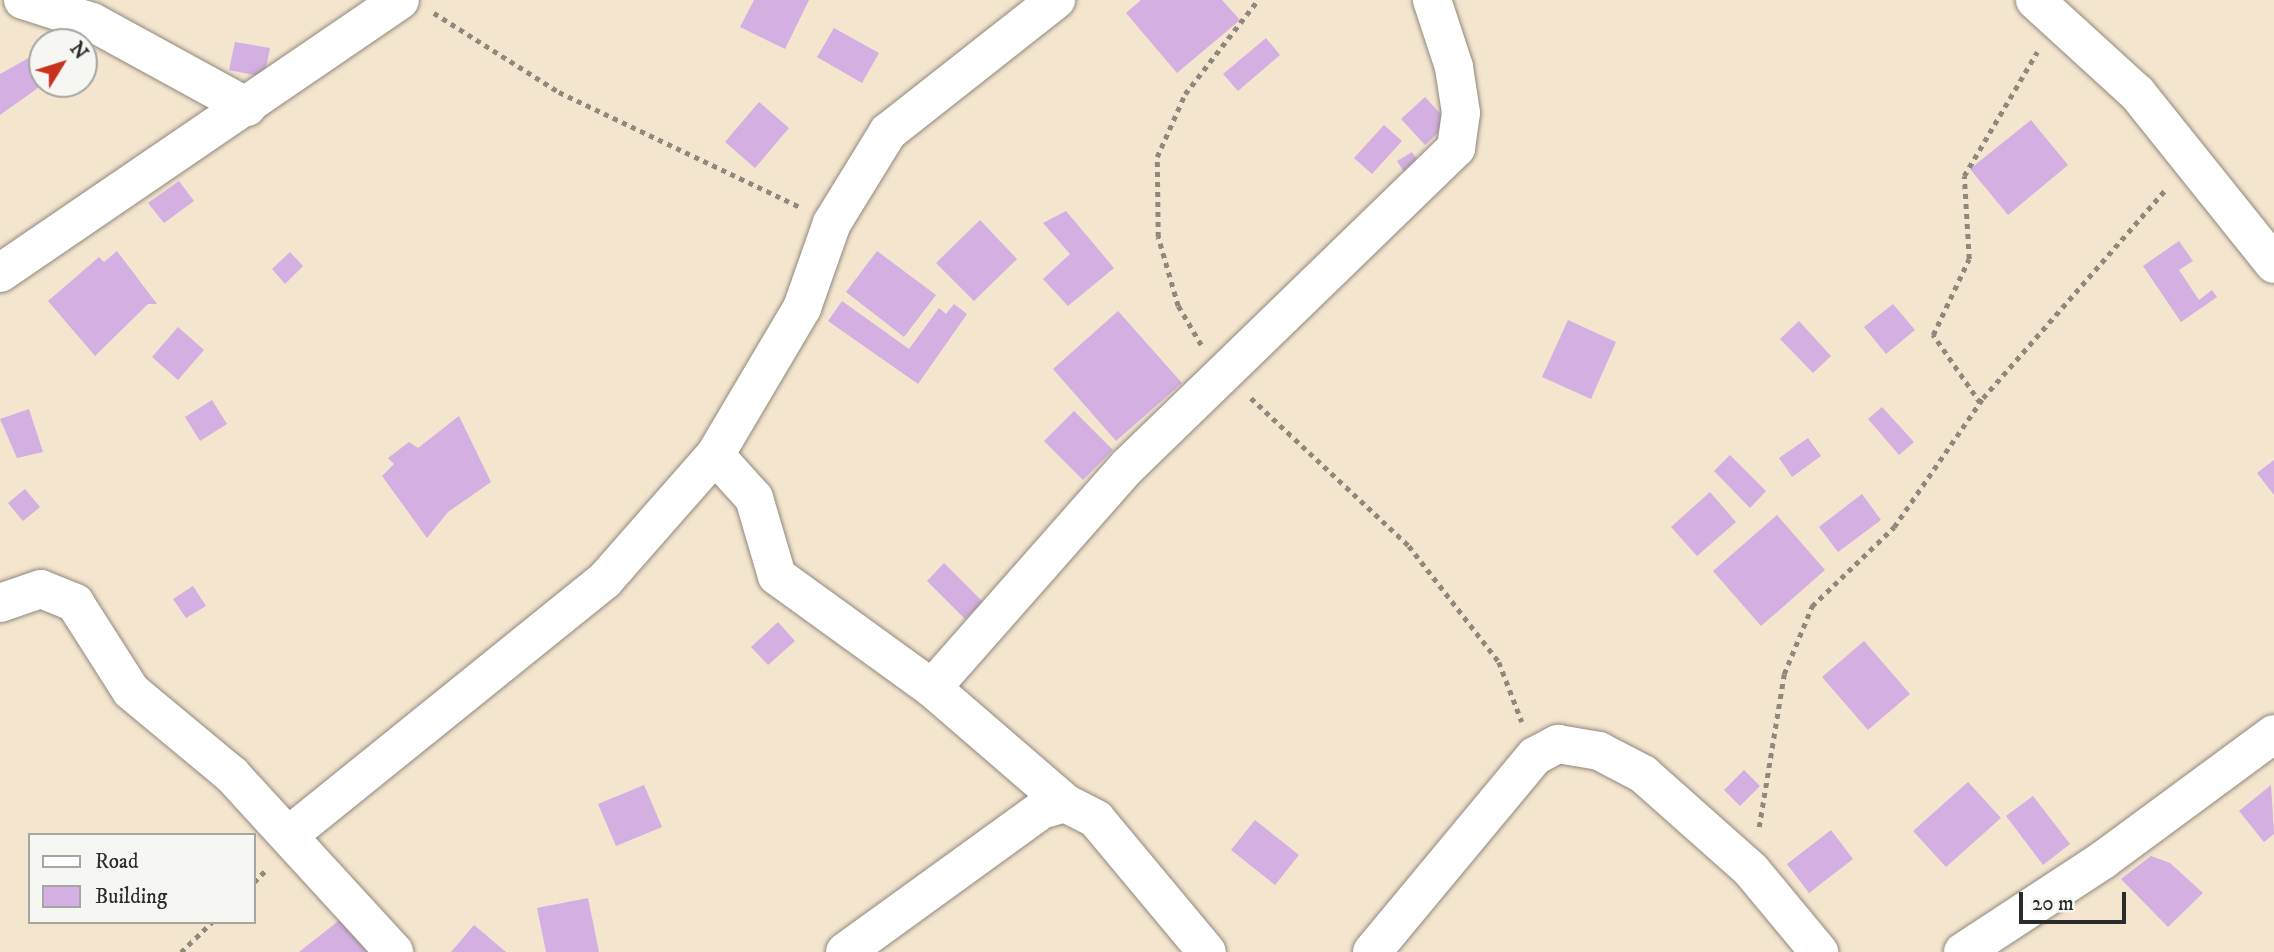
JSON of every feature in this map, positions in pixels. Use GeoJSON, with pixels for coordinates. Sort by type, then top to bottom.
{"type":"FeatureCollection","features":[{"type":"Feature","properties":{"kind":"street"},"geometry":{"type":"LineString","coordinates":[[23,0],[92,22],[247,107]]}},
{"type":"Feature","properties":{"kind":"street"},"geometry":{"type":"LineString","coordinates":[[289,835],[605,580],[715,455],[802,308],[832,223],[888,132],[1056,0]]}},
{"type":"Feature","properties":{"kind":"street"},"geometry":{"type":"LineString","coordinates":[[932,688],[1066,530],[1456,148],[1461,113],[1454,67],[1432,0]]}},
{"type":"Feature","properties":{"kind":"street"},"geometry":{"type":"LineString","coordinates":[[0,273],[247,107],[413,4]]}},
{"type":"Feature","properties":{"kind":"street"},"geometry":{"type":"LineString","coordinates":[[2046,9],[2128,83],[2274,264]]}},
{"type":"Feature","properties":{"kind":"street"},"geometry":{"type":"LineString","coordinates":[[715,455],[754,498],[776,576],[932,688],[1065,803],[1096,818],[1207,952]]}},
{"type":"Feature","properties":{"kind":"street"},"geometry":{"type":"LineString","coordinates":[[0,603],[41,589],[64,594],[131,691],[210,754],[289,835],[394,952]]}},
{"type":"Feature","properties":{"kind":"street"},"geometry":{"type":"LineString","coordinates":[[1963,952],[2103,860],[2274,734]]}},
{"type":"Feature","properties":{"kind":"street"},"geometry":{"type":"LineString","coordinates":[[1372,952],[1535,756],[1569,744],[1643,774],[1751,870],[1819,952]]}},
{"type":"Feature","properties":{"kind":"street"},"geometry":{"type":"LineString","coordinates":[[845,952],[1041,810],[1065,803]]}},
{"type":"Feature","properties":{"kind":"path"},"geometry":{"type":"LineString","coordinates":[[1258,0],[1185,94],[1157,157],[1158,237],[1178,306],[1220,378],[1245,393],[1409,546],[1499,662],[1535,756]]}},
{"type":"Feature","properties":{"kind":"path"},"geometry":{"type":"LineString","coordinates":[[413,4],[558,92],[832,223]]}},
{"type":"Feature","properties":{"kind":"path"},"geometry":{"type":"LineString","coordinates":[[1980,403],[1933,340],[1969,259],[1964,176],[2046,9]]}},
{"type":"Feature","properties":{"kind":"path"},"geometry":{"type":"LineString","coordinates":[[1751,870],[1784,674],[1812,606],[1894,527],[1980,403],[2190,161]]}},
{"type":"Feature","properties":{"kind":"path"},"geometry":{"type":"LineString","coordinates":[[181,952],[210,924]]}},
{"type":"Feature","properties":{"kind":"building"},"geometry":{"type":"Polygon","coordinates":[[[754,0],[809,0],[785,49],[740,27],[754,0]]]}},
{"type":"Feature","properties":{"kind":"building"},"geometry":{"type":"Polygon","coordinates":[[[1141,0],[1222,0],[1240,20],[1177,73],[1126,13],[1141,0]]]}},
{"type":"Feature","properties":{"kind":"building"},"geometry":{"type":"Polygon","coordinates":[[[834,28],[879,53],[862,83],[817,57],[834,28]]]}},
{"type":"Feature","properties":{"kind":"building"},"geometry":{"type":"Polygon","coordinates":[[[1266,38],[1280,55],[1238,91],[1223,74],[1266,38]]]}},
{"type":"Feature","properties":{"kind":"building"},"geometry":{"type":"Polygon","coordinates":[[[235,42],[270,48],[264,77],[229,70],[235,42]]]}},
{"type":"Feature","properties":{"kind":"building"},"geometry":{"type":"Polygon","coordinates":[[[28,58],[28,95],[0,115],[0,74],[28,58]]]}},
{"type":"Feature","properties":{"kind":"building"},"geometry":{"type":"Polygon","coordinates":[[[1425,97],[1449,123],[1425,145],[1401,119],[1425,97]]]}},
{"type":"Feature","properties":{"kind":"building"},"geometry":{"type":"Polygon","coordinates":[[[759,102],[789,128],[755,168],[725,142],[759,102]]]}},
{"type":"Feature","properties":{"kind":"building"},"geometry":{"type":"Polygon","coordinates":[[[2031,120],[2068,165],[2008,215],[1970,169],[2031,120]]]}},
{"type":"Feature","properties":{"kind":"building"},"geometry":{"type":"Polygon","coordinates":[[[1384,125],[1402,141],[1372,174],[1354,158],[1384,125]]]}},
{"type":"Feature","properties":{"kind":"building"},"geometry":{"type":"Polygon","coordinates":[[[1412,152],[1423,168],[1408,178],[1397,161],[1412,152]]]}},
{"type":"Feature","properties":{"kind":"building"},"geometry":{"type":"Polygon","coordinates":[[[179,181],[194,201],[164,223],[148,203],[179,181]]]}},
{"type":"Feature","properties":{"kind":"building"},"geometry":{"type":"Polygon","coordinates":[[[1066,211],[1114,268],[1068,306],[1043,279],[1070,254],[1043,223],[1066,211]]]}},
{"type":"Feature","properties":{"kind":"building"},"geometry":{"type":"Polygon","coordinates":[[[980,220],[1017,259],[974,301],[936,263],[980,220]]]}},
{"type":"Feature","properties":{"kind":"building"},"geometry":{"type":"Polygon","coordinates":[[[2179,241],[2193,261],[2179,270],[2199,300],[2212,290],[2217,297],[2181,322],[2143,266],[2179,241]]]}},
{"type":"Feature","properties":{"kind":"building"},"geometry":{"type":"Polygon","coordinates":[[[117,251],[157,304],[148,304],[95,356],[48,301],[99,257],[104,262],[117,251]]]}},
{"type":"Feature","properties":{"kind":"building"},"geometry":{"type":"Polygon","coordinates":[[[877,251],[936,295],[904,337],[846,292],[877,251]]]}},
{"type":"Feature","properties":{"kind":"building"},"geometry":{"type":"Polygon","coordinates":[[[290,252],[303,266],[285,284],[272,269],[290,252]]]}},
{"type":"Feature","properties":{"kind":"building"},"geometry":{"type":"Polygon","coordinates":[[[842,301],[909,349],[939,308],[946,314],[954,304],[967,314],[918,384],[828,321],[842,301]]]}},
{"type":"Feature","properties":{"kind":"building"},"geometry":{"type":"Polygon","coordinates":[[[1893,304],[1915,330],[1886,354],[1864,327],[1893,304]]]}},
{"type":"Feature","properties":{"kind":"building"},"geometry":{"type":"Polygon","coordinates":[[[1118,311],[1182,383],[1116,441],[1053,369],[1118,311]]]}},
{"type":"Feature","properties":{"kind":"building"},"geometry":{"type":"Polygon","coordinates":[[[1568,320],[1616,342],[1591,399],[1542,377],[1568,320]]]}},
{"type":"Feature","properties":{"kind":"building"},"geometry":{"type":"Polygon","coordinates":[[[1799,321],[1831,356],[1813,373],[1780,339],[1799,321]]]}},
{"type":"Feature","properties":{"kind":"building"},"geometry":{"type":"Polygon","coordinates":[[[178,327],[204,350],[178,380],[152,357],[178,327]]]}},
{"type":"Feature","properties":{"kind":"building"},"geometry":{"type":"Polygon","coordinates":[[[212,400],[227,424],[200,441],[185,417],[212,400]]]}},
{"type":"Feature","properties":{"kind":"building"},"geometry":{"type":"Polygon","coordinates":[[[1882,407],[1914,442],[1899,455],[1868,419],[1882,407]]]}},
{"type":"Feature","properties":{"kind":"building"},"geometry":{"type":"Polygon","coordinates":[[[29,409],[43,452],[17,458],[0,419],[29,409]]]}},
{"type":"Feature","properties":{"kind":"building"},"geometry":{"type":"Polygon","coordinates":[[[1074,411],[1113,450],[1083,480],[1044,441],[1074,411]]]}},
{"type":"Feature","properties":{"kind":"building"},"geometry":{"type":"Polygon","coordinates":[[[459,416],[491,482],[448,512],[427,538],[382,476],[394,464],[388,458],[409,442],[418,448],[459,416]]]}},
{"type":"Feature","properties":{"kind":"building"},"geometry":{"type":"Polygon","coordinates":[[[1808,438],[1821,456],[1792,477],[1779,458],[1808,438]]]}},
{"type":"Feature","properties":{"kind":"building"},"geometry":{"type":"Polygon","coordinates":[[[1730,455],[1766,491],[1750,508],[1714,471],[1730,455]]]}},
{"type":"Feature","properties":{"kind":"building"},"geometry":{"type":"Polygon","coordinates":[[[2274,460],[2274,495],[2257,473],[2274,460]]]}},
{"type":"Feature","properties":{"kind":"building"},"geometry":{"type":"Polygon","coordinates":[[[25,489],[40,507],[23,521],[8,503],[25,489]]]}},
{"type":"Feature","properties":{"kind":"building"},"geometry":{"type":"Polygon","coordinates":[[[1710,492],[1736,522],[1697,556],[1671,527],[1710,492]]]}},
{"type":"Feature","properties":{"kind":"building"},"geometry":{"type":"Polygon","coordinates":[[[1862,494],[1881,520],[1838,552],[1819,527],[1862,494]]]}},
{"type":"Feature","properties":{"kind":"building"},"geometry":{"type":"Polygon","coordinates":[[[1777,515],[1825,570],[1761,626],[1713,571],[1777,515]]]}},
{"type":"Feature","properties":{"kind":"building"},"geometry":{"type":"Polygon","coordinates":[[[944,563],[983,602],[965,619],[927,581],[944,563]]]}},
{"type":"Feature","properties":{"kind":"building"},"geometry":{"type":"Polygon","coordinates":[[[193,586],[206,606],[186,618],[173,599],[193,586]]]}},
{"type":"Feature","properties":{"kind":"building"},"geometry":{"type":"Polygon","coordinates":[[[778,622],[795,641],[768,665],[751,647],[778,622]]]}},
{"type":"Feature","properties":{"kind":"building"},"geometry":{"type":"Polygon","coordinates":[[[1864,641],[1910,694],[1868,730],[1822,677],[1864,641]]]}},
{"type":"Feature","properties":{"kind":"building"},"geometry":{"type":"Polygon","coordinates":[[[1744,770],[1760,786],[1740,806],[1724,790],[1744,770]]]}},
{"type":"Feature","properties":{"kind":"building"},"geometry":{"type":"Polygon","coordinates":[[[1968,782],[2001,818],[1946,867],[1913,831],[1968,782]]]}},
{"type":"Feature","properties":{"kind":"building"},"geometry":{"type":"Polygon","coordinates":[[[644,785],[662,827],[616,846],[598,804],[644,785]]]}},
{"type":"Feature","properties":{"kind":"building"},"geometry":{"type":"Polygon","coordinates":[[[2271,785],[2274,834],[2264,842],[2239,811],[2271,785]]]}},
{"type":"Feature","properties":{"kind":"building"},"geometry":{"type":"Polygon","coordinates":[[[2033,796],[2070,844],[2043,865],[2006,816],[2033,796]]]}},
{"type":"Feature","properties":{"kind":"building"},"geometry":{"type":"Polygon","coordinates":[[[1255,820],[1299,855],[1275,885],[1231,850],[1255,820]]]}},
{"type":"Feature","properties":{"kind":"building"},"geometry":{"type":"Polygon","coordinates":[[[1831,830],[1853,859],[1809,893],[1787,864],[1831,830]]]}},
{"type":"Feature","properties":{"kind":"building"},"geometry":{"type":"Polygon","coordinates":[[[2151,856],[2170,863],[2203,893],[2168,927],[2121,879],[2151,856]]]}},
{"type":"Feature","properties":{"kind":"building"},"geometry":{"type":"Polygon","coordinates":[[[588,898],[599,952],[546,952],[537,908],[588,898]]]}},
{"type":"Feature","properties":{"kind":"building"},"geometry":{"type":"Polygon","coordinates":[[[341,919],[367,952],[299,952],[341,919]]]}},
{"type":"Feature","properties":{"kind":"building"},"geometry":{"type":"Polygon","coordinates":[[[474,925],[506,952],[451,952],[474,925]]]}}]}
